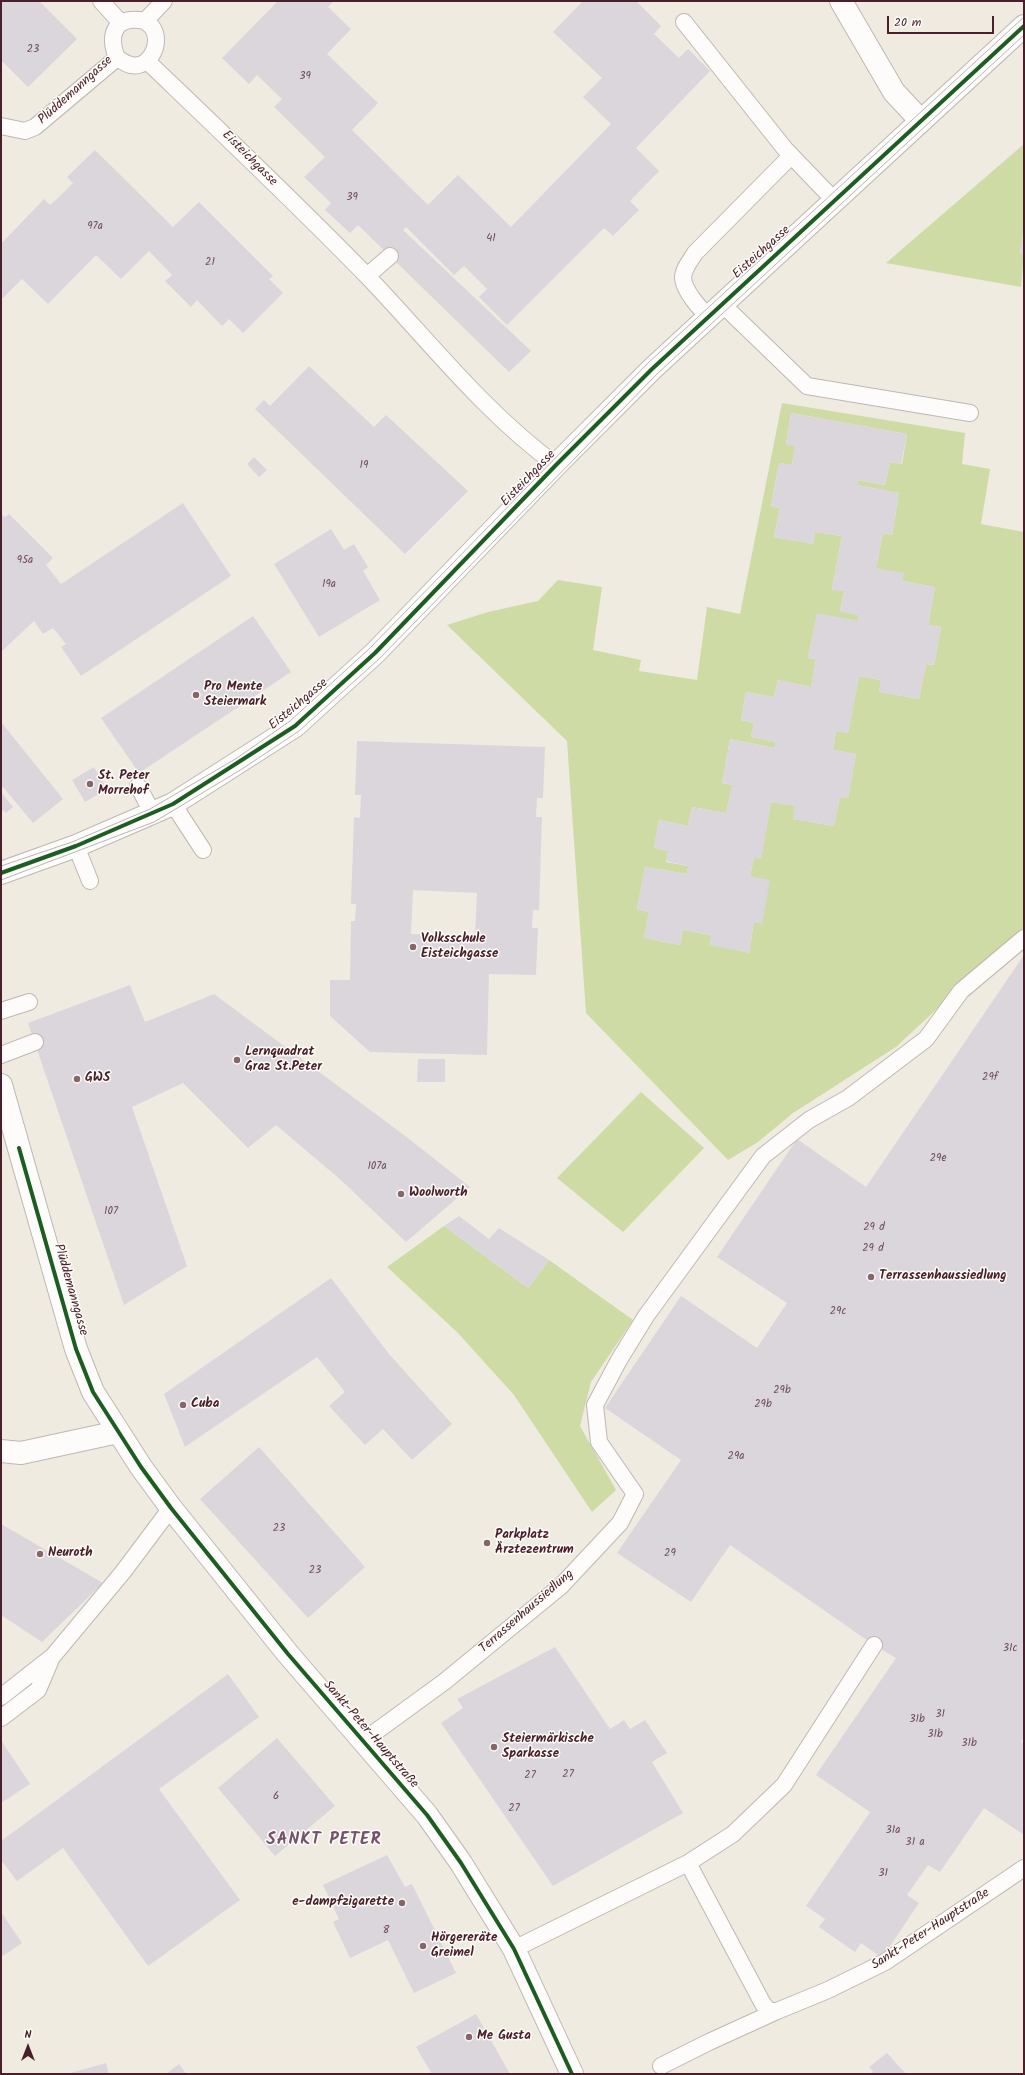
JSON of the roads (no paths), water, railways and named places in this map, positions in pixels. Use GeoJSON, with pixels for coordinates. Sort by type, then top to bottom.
{"type":"FeatureCollection","features":[{"type":"Feature","properties":{"kind":"street"},"geometry":{"type":"LineString","coordinates":[[841,1],[894,92],[921,121]]}},
{"type":"Feature","properties":{"kind":"street","name":"Eisteichgasse"},"geometry":{"type":"LineString","coordinates":[[1,873],[76,846],[153,814],[173,804],[295,726],[374,653],[556,465],[652,369],[836,201],[1024,26]]}},
{"type":"Feature","properties":{"kind":"street","name":"Plüddemanngasse"},"geometry":{"type":"LineString","coordinates":[[1,1085],[76,1349],[93,1392],[118,1432]]}},
{"type":"Feature","properties":{"kind":"street"},"geometry":{"type":"LineString","coordinates":[[1,1451],[21,1453],[118,1432]]}},
{"type":"Feature","properties":{"kind":"street","name":"Sankt-Peter-Hauptstraße"},"geometry":{"type":"LineString","coordinates":[[118,1432],[171,1508],[263,1624],[427,1815],[461,1864],[514,1949],[572,2074]]}},
{"type":"Feature","properties":{"kind":"lane"},"geometry":{"type":"LineString","coordinates":[[101,1],[121,23],[128,20],[145,21],[152,28],[156,38],[156,47],[147,60],[139,65],[132,65],[116,58]]}},
{"type":"Feature","properties":{"kind":"lane"},"geometry":{"type":"LineString","coordinates":[[145,21],[164,1]]}},
{"type":"Feature","properties":{"kind":"lane"},"geometry":{"type":"LineString","coordinates":[[684,22],[792,156],[836,201]]}},
{"type":"Feature","properties":{"kind":"lane","name":"Plüddemanngasse"},"geometry":{"type":"LineString","coordinates":[[1,126],[25,132],[35,127],[116,58],[112,45],[112,36],[116,27],[121,23]]}},
{"type":"Feature","properties":{"kind":"lane","name":"Eisteichgasse"},"geometry":{"type":"LineString","coordinates":[[147,60],[367,276],[492,411],[556,465]]}},
{"type":"Feature","properties":{"kind":"lane"},"geometry":{"type":"LineString","coordinates":[[792,156],[695,252],[683,277],[685,286],[703,312],[715,310],[806,386],[970,413]]}},
{"type":"Feature","properties":{"kind":"lane"},"geometry":{"type":"LineString","coordinates":[[367,276],[390,256]]}},
{"type":"Feature","properties":{"kind":"lane"},"geometry":{"type":"LineString","coordinates":[[138,786],[153,814]]}},
{"type":"Feature","properties":{"kind":"lane"},"geometry":{"type":"LineString","coordinates":[[173,804],[203,850]]}},
{"type":"Feature","properties":{"kind":"lane"},"geometry":{"type":"LineString","coordinates":[[76,846],[90,881]]}},
{"type":"Feature","properties":{"kind":"lane","name":"Terrassenhaussiedlung"},"geometry":{"type":"LineString","coordinates":[[363,1741],[444,1682],[561,1586],[620,1523],[634,1494],[600,1442],[595,1405],[619,1360],[646,1316],[763,1156],[809,1120],[848,1098],[926,1039],[961,991],[1024,938]]}},
{"type":"Feature","properties":{"kind":"lane"},"geometry":{"type":"LineString","coordinates":[[1,1011],[29,1002]]}},
{"type":"Feature","properties":{"kind":"lane"},"geometry":{"type":"LineString","coordinates":[[1,1055],[35,1042]]}},
{"type":"Feature","properties":{"kind":"lane"},"geometry":{"type":"LineString","coordinates":[[1,1697],[52,1656],[123,1572],[171,1508]]}},
{"type":"Feature","properties":{"kind":"lane"},"geometry":{"type":"LineString","coordinates":[[514,1949],[688,1864],[733,1834],[784,1785],[874,1645]]}},
{"type":"Feature","properties":{"kind":"lane"},"geometry":{"type":"LineString","coordinates":[[1,1718],[38,1690],[52,1656]]}},
{"type":"Feature","properties":{"kind":"lane"},"geometry":{"type":"LineString","coordinates":[[688,1864],[763,2004],[769,2011],[777,2011]]}},
{"type":"Feature","properties":{"kind":"lane","name":"Sankt-Peter-Hauptstraße"},"geometry":{"type":"LineString","coordinates":[[661,2066],[709,2042],[828,1990],[885,1962],[1024,1868]]}},
{"type":"Feature","properties":{"kind":"tram line"},"geometry":{"type":"LineString","coordinates":[[1,866],[72,842],[150,809],[237,758],[290,721],[369,649],[648,363],[1024,17]]}},
{"type":"Feature","properties":{"kind":"tram line"},"geometry":{"type":"LineString","coordinates":[[1,880],[154,822],[242,769],[299,731],[379,659],[657,374],[1024,35]]}},
{"type":"Feature","properties":{"kind":"place","name":"Pro Mente Steiermark"},"geometry":{"type":"Point","coordinates":[196,695]}},
{"type":"Feature","properties":{"kind":"place","name":"St. Peter Morrehof"},"geometry":{"type":"Point","coordinates":[90,784]}},
{"type":"Feature","properties":{"kind":"place","name":"Volksschule Eisteichgasse"},"geometry":{"type":"Point","coordinates":[413,947]}},
{"type":"Feature","properties":{"kind":"place","name":"Lernquadrat Graz St.Peter"},"geometry":{"type":"Point","coordinates":[237,1060]}},
{"type":"Feature","properties":{"kind":"place","name":"GWS"},"geometry":{"type":"Point","coordinates":[77,1079]}},
{"type":"Feature","properties":{"kind":"place","name":"Woolworth"},"geometry":{"type":"Point","coordinates":[401,1194]}},
{"type":"Feature","properties":{"kind":"place","name":"Terrassenhaussiedlung"},"geometry":{"type":"Point","coordinates":[871,1277]}},
{"type":"Feature","properties":{"kind":"place","name":"Cuba"},"geometry":{"type":"Point","coordinates":[183,1405]}},
{"type":"Feature","properties":{"kind":"place","name":"Parkplatz Ärztezentrum"},"geometry":{"type":"Point","coordinates":[487,1543]}},
{"type":"Feature","properties":{"kind":"place","name":"Neuroth"},"geometry":{"type":"Point","coordinates":[40,1554]}},
{"type":"Feature","properties":{"kind":"place","name":"Steiermärkische Sparkasse"},"geometry":{"type":"Point","coordinates":[494,1747]}},
{"type":"Feature","properties":{"kind":"place","name":"e-dampfzigarette"},"geometry":{"type":"Point","coordinates":[402,1903]}},
{"type":"Feature","properties":{"kind":"place","name":"Hörgereräte Greimel"},"geometry":{"type":"Point","coordinates":[423,1946]}},
{"type":"Feature","properties":{"kind":"place","name":"Me Gusta"},"geometry":{"type":"Point","coordinates":[469,2037]}},
{"type":"Feature","properties":{"kind":"district","name":"SANKT PETER"},"geometry":{"type":"Point","coordinates":[324,1841]}}]}
